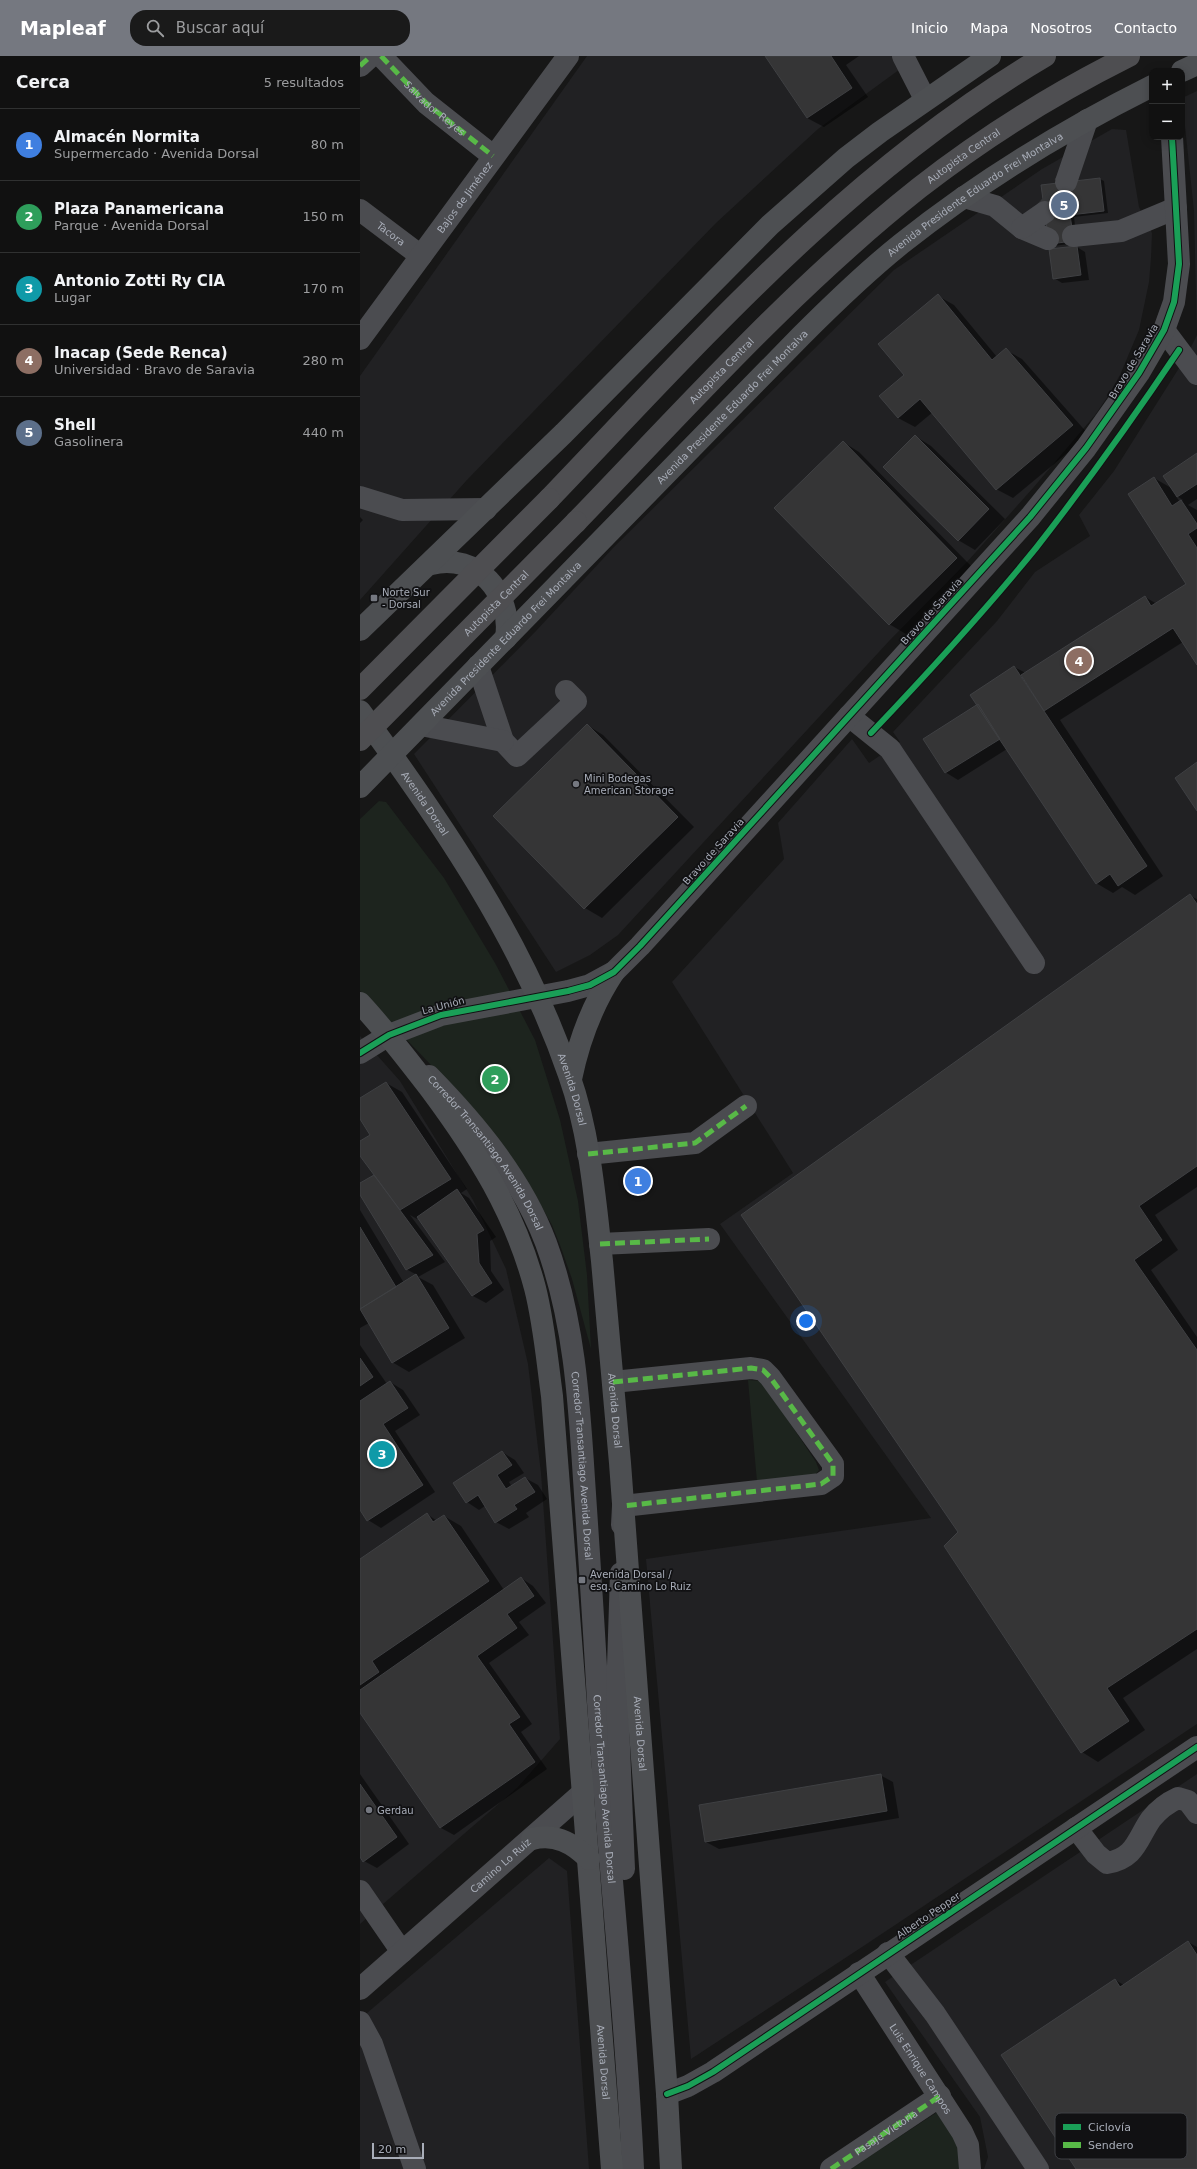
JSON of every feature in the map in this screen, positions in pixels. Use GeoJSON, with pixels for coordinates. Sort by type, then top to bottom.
{"type":"FeatureCollection","features":[{"type":"Feature","properties":{"kind":"highway"},"geometry":{"type":"LineString","coordinates":[[360,689],[549,499],[728,312],[821,222],[861,187],[940,125],[1045,56]]}},
{"type":"Feature","properties":{"kind":"highway","name":"Autopista Central"},"geometry":{"type":"LineString","coordinates":[[360,740],[576,522],[753,338],[876,224],[954,163],[1010,124],[1056,95],[1129,56]]}},
{"type":"Feature","properties":{"kind":"main road"},"geometry":{"type":"LineString","coordinates":[[360,628],[431,564],[770,225],[846,158],[925,99],[990,56]]}},
{"type":"Feature","properties":{"kind":"main road"},"geometry":{"type":"LineString","coordinates":[[1185,70],[1197,64]]}},
{"type":"Feature","properties":{"kind":"main road","name":"Avenida Presidente Eduardo Frei Montalva"},"geometry":{"type":"LineString","coordinates":[[360,787],[836,302],[900,244],[964,197],[1025,157],[1087,120],[1149,88]]}},
{"type":"Feature","properties":{"kind":"main road"},"geometry":{"type":"LineString","coordinates":[[431,564],[438,562],[461,564],[470,567],[484,576],[502,598],[508,618],[506,638]]}},
{"type":"Feature","properties":{"kind":"main road","name":"Avenida Dorsal"},"geometry":{"type":"LineString","coordinates":[[360,711],[392,755],[484,892],[511,941],[538,997],[571,1079],[588,1154],[600,1244],[613,1382],[667,2094],[671,2169]]}},
{"type":"Feature","properties":{"kind":"main road"},"geometry":{"type":"LineString","coordinates":[[571,1079],[579,1045],[592,1010],[614,972]]}},
{"type":"Feature","properties":{"kind":"main road","name":"Avenida Dorsal"},"geometry":{"type":"LineString","coordinates":[[360,1003],[389,1035],[457,1125],[492,1181],[514,1230],[535,1288],[545,1340],[552,1396],[612,2169]]}},
{"type":"Feature","properties":{"kind":"main road"},"geometry":{"type":"LineString","coordinates":[[532,1838],[548,1836],[557,1838],[574,1846],[589,1860]]}},
{"type":"Feature","properties":{"kind":"street"},"geometry":{"type":"LineString","coordinates":[[360,66],[371,56]]}},
{"type":"Feature","properties":{"kind":"street","name":"Salvador Reyes"},"geometry":{"type":"LineString","coordinates":[[381,56],[403,81],[432,108],[493,156]]}},
{"type":"Feature","properties":{"kind":"street"},"geometry":{"type":"LineString","coordinates":[[903,56],[925,99]]}},
{"type":"Feature","properties":{"kind":"street","name":"Bajos de Jiménez"},"geometry":{"type":"LineString","coordinates":[[360,339],[493,156],[560,60]]}},
{"type":"Feature","properties":{"kind":"street"},"geometry":{"type":"LineString","coordinates":[[1066,182],[1087,120]]}},
{"type":"Feature","properties":{"kind":"street","name":"Bravo de Saravia"},"geometry":{"type":"LineString","coordinates":[[538,997],[580,988],[614,972],[640,946],[1005,545],[1059,483],[1113,411],[1139,373],[1164,330],[1174,302],[1179,264],[1172,140]]}},
{"type":"Feature","properties":{"kind":"street"},"geometry":{"type":"LineString","coordinates":[[964,197],[995,206],[1022,228],[1048,239]]}},
{"type":"Feature","properties":{"kind":"street"},"geometry":{"type":"LineString","coordinates":[[1073,236],[1121,231],[1176,208]]}},
{"type":"Feature","properties":{"kind":"street","name":"Tacora"},"geometry":{"type":"LineString","coordinates":[[360,210],[421,256]]}},
{"type":"Feature","properties":{"kind":"street"},"geometry":{"type":"LineString","coordinates":[[1022,228],[1045,212]]}},
{"type":"Feature","properties":{"kind":"street"},"geometry":{"type":"LineString","coordinates":[[1164,330],[1197,374]]}},
{"type":"Feature","properties":{"kind":"street"},"geometry":{"type":"LineString","coordinates":[[360,497],[402,510],[486,509]]}},
{"type":"Feature","properties":{"kind":"street"},"geometry":{"type":"LineString","coordinates":[[478,666],[503,741],[517,756],[547,719],[576,702],[566,691]]}},
{"type":"Feature","properties":{"kind":"street"},"geometry":{"type":"LineString","coordinates":[[849,716],[890,749],[1034,963]]}},
{"type":"Feature","properties":{"kind":"street"},"geometry":{"type":"LineString","coordinates":[[420,725],[503,741]]}},
{"type":"Feature","properties":{"kind":"street","name":"La Unión"},"geometry":{"type":"LineString","coordinates":[[360,1053],[389,1035],[441,1015],[538,997]]}},
{"type":"Feature","properties":{"kind":"street","name":"Corredor Transantiago Avenida Dorsal"},"geometry":{"type":"LineString","coordinates":[[389,1035],[468,1117],[507,1169],[529,1205],[546,1241],[559,1281],[568,1319],[579,1393],[603,1775],[612,1867],[633,2169]]}},
{"type":"Feature","properties":{"kind":"street"},"geometry":{"type":"LineString","coordinates":[[588,1154],[695,1143],[746,1106]]}},
{"type":"Feature","properties":{"kind":"street"},"geometry":{"type":"LineString","coordinates":[[600,1244],[709,1239]]}},
{"type":"Feature","properties":{"kind":"street"},"geometry":{"type":"LineString","coordinates":[[613,1382],[751,1368],[763,1370],[770,1377],[833,1464],[833,1476],[821,1484],[623,1506]]}},
{"type":"Feature","properties":{"kind":"street","name":"Corredor Transantiago Avenida Dorsal"},"geometry":{"type":"LineString","coordinates":[[623,1506],[617,1697],[624,1864],[649,2169]]}},
{"type":"Feature","properties":{"kind":"street","name":"Camino Lo Ruiz"},"geometry":{"type":"LineString","coordinates":[[360,1989],[641,1742]]}},
{"type":"Feature","properties":{"kind":"street","name":"Alberto Pepper"},"geometry":{"type":"LineString","coordinates":[[667,2094],[700,2080],[1076,1828],[1196,1751]]}},
{"type":"Feature","properties":{"kind":"street"},"geometry":{"type":"LineString","coordinates":[[1076,1828],[1096,1854],[1107,1862],[1116,1861],[1138,1845],[1151,1819],[1164,1804],[1178,1798],[1188,1801],[1197,1813]]}},
{"type":"Feature","properties":{"kind":"street"},"geometry":{"type":"LineString","coordinates":[[360,1891],[402,1952]]}},
{"type":"Feature","properties":{"kind":"street"},"geometry":{"type":"LineString","coordinates":[[888,1953],[935,2014],[1038,2169]]}},
{"type":"Feature","properties":{"kind":"street","name":"Luis Enrique Campos"},"geometry":{"type":"LineString","coordinates":[[859,1973],[940,2096],[968,2145],[970,2169]]}},
{"type":"Feature","properties":{"kind":"street"},"geometry":{"type":"LineString","coordinates":[[360,2022],[372,2044],[416,2169]]}},
{"type":"Feature","properties":{"kind":"street","name":"Pasaje Victoria"},"geometry":{"type":"LineString","coordinates":[[831,2169],[940,2096]]}},
{"type":"Feature","properties":{"kind":"shaded area"},"geometry":{"type":"Polygon","coordinates":[[[587,56],[918,56],[818,129],[716,223],[466,481],[360,600],[360,376],[587,56]]]}},
{"type":"Feature","properties":{"kind":"shaded area"},"geometry":{"type":"Polygon","coordinates":[[[1197,91],[1197,335],[1194,211],[1185,126],[1185,97],[1197,91]]]}},
{"type":"Feature","properties":{"kind":"shaded area"},"geometry":{"type":"Polygon","coordinates":[[[1112,129],[1126,130],[1139,207],[1152,233],[1149,282],[1139,330],[1120,375],[1108,396],[1095,415],[1033,488],[967,562],[890,640],[618,935],[590,955],[556,972],[414,754],[535,632],[613,548],[894,270],[1042,169],[1112,129]]]}},
{"type":"Feature","properties":{"kind":"shaded area"},"geometry":{"type":"Polygon","coordinates":[[[1197,335],[1197,1724],[691,2059],[646,1559],[931,1518],[720,1224],[793,1173],[672,982],[784,859],[778,823],[852,739],[869,763],[900,742],[893,732],[997,621],[1035,572],[1090,536],[1079,515],[1114,471],[1186,357],[1197,335]]]}},
{"type":"Feature","properties":{"kind":"shaded area"},"geometry":{"type":"Polygon","coordinates":[[[379,801],[386,802],[444,878],[495,963],[535,1040],[560,1120],[578,1201],[587,1275],[591,1349],[572,1279],[560,1245],[552,1225],[531,1188],[476,1112],[360,991],[360,819],[379,801]]]}},
{"type":"Feature","properties":{"kind":"shaded area"},"geometry":{"type":"Polygon","coordinates":[[[360,1036],[400,1081],[473,1200],[506,1269],[528,1364],[541,1473],[560,1739],[518,1787],[360,1924],[360,1036]]]}},
{"type":"Feature","properties":{"kind":"shaded area"},"geometry":{"type":"Polygon","coordinates":[[[748,1380],[762,1381],[816,1462],[819,1470],[815,1475],[757,1482],[748,1380]]]}},
{"type":"Feature","properties":{"kind":"shaded area"},"geometry":{"type":"Polygon","coordinates":[[[1197,1774],[1197,2169],[984,2169],[988,2157],[980,2117],[885,1982],[1197,1774]]]}},
{"type":"Feature","properties":{"kind":"shaded area"},"geometry":{"type":"Polygon","coordinates":[[[549,1858],[567,1871],[589,2169],[360,2169],[360,2019],[549,1858]]]}},
{"type":"Feature","properties":{"kind":"shaded area"},"geometry":{"type":"Polygon","coordinates":[[[942,2109],[960,2143],[961,2169],[850,2169],[942,2109]]]}},
{"type":"Feature","properties":{"kind":"building"},"geometry":{"type":"Polygon","coordinates":[[[765,56],[831,56],[852,88],[807,118],[765,56]]]}},
{"type":"Feature","properties":{"kind":"building"},"geometry":{"type":"Polygon","coordinates":[[[1100,178],[1104,211],[1070,215],[1074,241],[1049,244],[1041,185],[1100,178]]]}},
{"type":"Feature","properties":{"kind":"building"},"geometry":{"type":"Polygon","coordinates":[[[1077,246],[1081,275],[1053,279],[1049,249],[1077,246]]]}},
{"type":"Feature","properties":{"kind":"building"},"geometry":{"type":"Polygon","coordinates":[[[938,294],[992,360],[1006,348],[1073,425],[996,490],[920,399],[898,418],[879,396],[904,375],[878,344],[938,294]]]}},
{"type":"Feature","properties":{"kind":"building"},"geometry":{"type":"Polygon","coordinates":[[[915,435],[989,509],[958,541],[883,467],[915,435]]]}},
{"type":"Feature","properties":{"kind":"building"},"geometry":{"type":"Polygon","coordinates":[[[843,441],[957,558],[889,625],[774,508],[843,441]]]}},
{"type":"Feature","properties":{"kind":"building"},"geometry":{"type":"Polygon","coordinates":[[[1197,453],[1197,484],[1177,497],[1163,476],[1197,453]]]}},
{"type":"Feature","properties":{"kind":"building"},"geometry":{"type":"Polygon","coordinates":[[[1154,477],[1172,506],[1181,500],[1197,524],[1197,528],[1188,534],[1197,548],[1197,665],[1173,628],[1044,711],[1021,675],[1145,596],[1151,606],[1186,584],[1128,494],[1154,477]]]}},
{"type":"Feature","properties":{"kind":"building"},"geometry":{"type":"Polygon","coordinates":[[[1014,666],[1147,866],[1118,886],[1110,874],[1096,884],[970,695],[1014,666]]]}},
{"type":"Feature","properties":{"kind":"building"},"geometry":{"type":"Polygon","coordinates":[[[978,704],[1000,739],[945,773],[923,739],[978,704]]]}},
{"type":"Feature","properties":{"kind":"building"},"geometry":{"type":"Polygon","coordinates":[[[587,724],[678,817],[584,909],[493,816],[587,724]]]}},
{"type":"Feature","properties":{"kind":"building"},"geometry":{"type":"Polygon","coordinates":[[[1197,762],[1197,811],[1175,778],[1197,762]]]}},
{"type":"Feature","properties":{"kind":"building"},"geometry":{"type":"Polygon","coordinates":[[[1190,894],[1197,904],[1197,1166],[1139,1206],[1162,1240],[1134,1260],[1197,1350],[1197,1629],[1107,1688],[1129,1721],[1081,1753],[944,1546],[958,1532],[741,1215],[1190,894]]]}},
{"type":"Feature","properties":{"kind":"building"},"geometry":{"type":"Polygon","coordinates":[[[386,1082],[451,1179],[400,1210],[360,1156],[360,1141],[370,1135],[360,1119],[360,1098],[386,1082]]]}},
{"type":"Feature","properties":{"kind":"building"},"geometry":{"type":"Polygon","coordinates":[[[627,1174],[649,1175],[648,1188],[627,1188],[627,1174]]]}},
{"type":"Feature","properties":{"kind":"building"},"geometry":{"type":"Polygon","coordinates":[[[374,1175],[433,1255],[406,1270],[360,1195],[360,1183],[374,1175]]]}},
{"type":"Feature","properties":{"kind":"building"},"geometry":{"type":"Polygon","coordinates":[[[457,1189],[484,1230],[477,1234],[479,1263],[492,1283],[472,1296],[417,1217],[457,1189]]]}},
{"type":"Feature","properties":{"kind":"building"},"geometry":{"type":"Polygon","coordinates":[[[360,1227],[396,1287],[360,1309],[360,1227]]]}},
{"type":"Feature","properties":{"kind":"building"},"geometry":{"type":"Polygon","coordinates":[[[416,1274],[449,1328],[392,1363],[360,1309],[416,1274]]]}},
{"type":"Feature","properties":{"kind":"building"},"geometry":{"type":"Polygon","coordinates":[[[360,1358],[373,1377],[360,1386],[360,1358]]]}},
{"type":"Feature","properties":{"kind":"building"},"geometry":{"type":"Polygon","coordinates":[[[390,1381],[408,1408],[383,1424],[423,1485],[367,1521],[360,1510],[360,1401],[390,1381]]]}},
{"type":"Feature","properties":{"kind":"building"},"geometry":{"type":"Polygon","coordinates":[[[502,1451],[512,1465],[497,1475],[506,1489],[525,1477],[535,1492],[514,1505],[517,1509],[495,1523],[478,1495],[466,1503],[453,1483],[502,1451]]]}},
{"type":"Feature","properties":{"kind":"building"},"geometry":{"type":"Polygon","coordinates":[[[427,1513],[433,1522],[444,1515],[489,1581],[372,1661],[379,1672],[360,1685],[360,1559],[427,1513]]]}},
{"type":"Feature","properties":{"kind":"building"},"geometry":{"type":"Polygon","coordinates":[[[521,1577],[534,1596],[507,1614],[517,1628],[477,1656],[520,1717],[509,1724],[535,1762],[440,1828],[360,1713],[360,1690],[521,1577]]]}},
{"type":"Feature","properties":{"kind":"building"},"geometry":{"type":"Polygon","coordinates":[[[881,1774],[887,1811],[705,1842],[699,1805],[881,1774]]]}},
{"type":"Feature","properties":{"kind":"building","name":"Gerdau"},"geometry":{"type":"Polygon","coordinates":[[[360,1784],[397,1837],[363,1862],[360,1857],[360,1784]]]}},
{"type":"Feature","properties":{"kind":"building"},"geometry":{"type":"Polygon","coordinates":[[[1188,1941],[1197,1955],[1197,2169],[1076,2169],[1069,2159],[1187,2159],[1187,2113],[1055,2113],[1055,2137],[1001,2055],[1115,1979],[1120,1987],[1188,1941]]]}},
{"type":"Feature","properties":{"kind":"tunnel"},"geometry":{"type":"LineString","coordinates":[[1045,212],[1053,203],[1066,182]]}},
{"type":"Feature","properties":{"kind":"marked path"},"geometry":{"type":"LineString","coordinates":[[360,66],[371,56]]}},
{"type":"Feature","properties":{"kind":"marked path"},"geometry":{"type":"LineString","coordinates":[[381,56],[426,103],[493,156]]}},
{"type":"Feature","properties":{"kind":"marked path"},"geometry":{"type":"LineString","coordinates":[[588,1154],[695,1143],[746,1106]]}},
{"type":"Feature","properties":{"kind":"marked path"},"geometry":{"type":"LineString","coordinates":[[600,1244],[709,1239]]}},
{"type":"Feature","properties":{"kind":"marked path"},"geometry":{"type":"LineString","coordinates":[[613,1382],[751,1368],[763,1370],[770,1377],[833,1464],[833,1476],[821,1484],[623,1506]]}},
{"type":"Feature","properties":{"kind":"marked path"},"geometry":{"type":"LineString","coordinates":[[831,2169],[940,2096]]}},
{"type":"Feature","properties":{"kind":"cycle path"},"geometry":{"type":"LineString","coordinates":[[360,1053],[389,1035],[441,1015],[568,991],[590,985],[614,972],[640,946],[1030,517],[1086,448],[1139,373],[1164,330],[1174,302],[1179,264],[1172,140]]}},
{"type":"Feature","properties":{"kind":"cycle path"},"geometry":{"type":"LineString","coordinates":[[871,733],[914,688],[1036,548],[1109,450],[1179,350]]}},
{"type":"Feature","properties":{"kind":"cycle path"},"geometry":{"type":"LineString","coordinates":[[667,2094],[688,2086],[713,2072],[1197,1747]]}},
{"type":"Feature","properties":{"kind":"place","name":"Shell"},"geometry":{"type":"Point","coordinates":[1064,205]}},
{"type":"Feature","properties":{"kind":"place","name":"Norte Sur - Dorsal"},"geometry":{"type":"Point","coordinates":[374,598]}},
{"type":"Feature","properties":{"kind":"place","name":"Inacap (Sede Renca)"},"geometry":{"type":"Point","coordinates":[1079,661]}},
{"type":"Feature","properties":{"kind":"place","name":"Mini Bodegas American Storage"},"geometry":{"type":"Point","coordinates":[576,784]}},
{"type":"Feature","properties":{"kind":"place","name":"Plaza Panamericana"},"geometry":{"type":"Point","coordinates":[495,1079]}},
{"type":"Feature","properties":{"kind":"place","name":"Almacén Normita"},"geometry":{"type":"Point","coordinates":[638,1181]}},
{"type":"Feature","properties":{"kind":"place","name":"Antonio Zotti Ry CIA"},"geometry":{"type":"Point","coordinates":[382,1454]}},
{"type":"Feature","properties":{"kind":"place","name":"Avenida Dorsal / esq. Camino Lo Ruiz"},"geometry":{"type":"Point","coordinates":[582,1580]}},
{"type":"Feature","properties":{"kind":"place","name":"Gerdau"},"geometry":{"type":"Point","coordinates":[369,1810]}}]}
